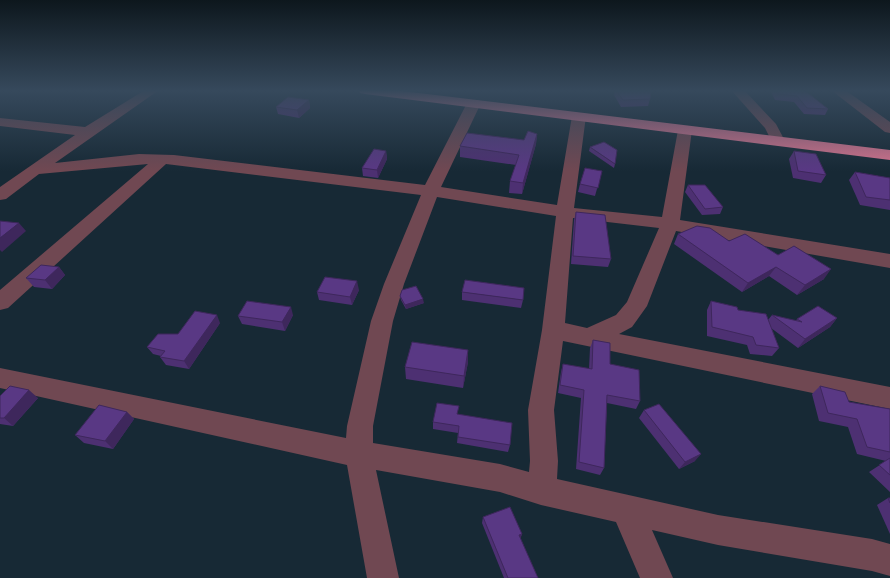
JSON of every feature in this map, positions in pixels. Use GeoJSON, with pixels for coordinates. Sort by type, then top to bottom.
{"type":"FeatureCollection","features":[{"type":"Feature","properties":{"kind":"highway"},"geometry":{"type":"LineString","coordinates":[[586,117],[890,155]]}},
{"type":"Feature","properties":{"kind":"street"},"geometry":{"type":"LineString","coordinates":[[2,193],[111,117]]}},
{"type":"Feature","properties":{"kind":"street"},"geometry":{"type":"LineString","coordinates":[[383,578],[359,454],[360,426],[382,321],[394,284],[431,191],[467,117]]}},
{"type":"Feature","properties":{"kind":"street"},"geometry":{"type":"LineString","coordinates":[[541,490],[544,461],[541,410],[553,330],[565,212],[579,117]]}},
{"type":"Feature","properties":{"kind":"street"},"geometry":{"type":"LineString","coordinates":[[762,117],[771,127],[778,141]]}},
{"type":"Feature","properties":{"kind":"street"},"geometry":{"type":"LineString","coordinates":[[874,117],[890,129]]}},
{"type":"Feature","properties":{"kind":"street"},"geometry":{"type":"LineString","coordinates":[[0,122],[88,132]]}},
{"type":"Feature","properties":{"kind":"street"},"geometry":{"type":"LineString","coordinates":[[589,336],[608,330],[624,322],[636,306],[670,224],[685,130]]}},
{"type":"Feature","properties":{"kind":"street"},"geometry":{"type":"LineString","coordinates":[[36,170],[131,159],[162,160],[431,191],[565,212],[670,224],[890,261]]}},
{"type":"Feature","properties":{"kind":"street"},"geometry":{"type":"LineString","coordinates":[[0,302],[162,160]]}},
{"type":"Feature","properties":{"kind":"street"},"geometry":{"type":"LineString","coordinates":[[553,330],[589,336],[619,344],[890,398]]}},
{"type":"Feature","properties":{"kind":"street"},"geometry":{"type":"LineString","coordinates":[[0,378],[359,454],[500,478],[541,490],[627,511],[718,530],[872,555],[890,560]]}},
{"type":"Feature","properties":{"kind":"street"},"geometry":{"type":"LineString","coordinates":[[627,511],[657,578]]}},
{"type":"Feature","properties":{"kind":"building"},"geometry":{"type":"Polygon","coordinates":[[[528,131],[537,134],[523,183],[510,181],[519,155],[460,146],[467,133],[524,140],[528,131]]]}},
{"type":"Feature","properties":{"kind":"building"},"geometry":{"type":"Polygon","coordinates":[[[604,142],[617,150],[615,164],[590,147],[604,142]]]}},
{"type":"Feature","properties":{"kind":"building"},"geometry":{"type":"Polygon","coordinates":[[[374,149],[386,151],[377,170],[362,168],[374,149]]]}},
{"type":"Feature","properties":{"kind":"building"},"geometry":{"type":"Polygon","coordinates":[[[794,151],[816,154],[826,175],[798,171],[794,151]]]}},
{"type":"Feature","properties":{"kind":"building"},"geometry":{"type":"Polygon","coordinates":[[[585,168],[602,171],[598,188],[580,184],[585,168]]]}},
{"type":"Feature","properties":{"kind":"building"},"geometry":{"type":"Polygon","coordinates":[[[855,172],[890,178],[890,200],[866,197],[855,172]]]}},
{"type":"Feature","properties":{"kind":"building"},"geometry":{"type":"Polygon","coordinates":[[[688,185],[705,185],[723,207],[705,209],[688,185]]]}},
{"type":"Feature","properties":{"kind":"building"},"geometry":{"type":"Polygon","coordinates":[[[576,212],[605,215],[611,259],[573,256],[576,212]]]}},
{"type":"Feature","properties":{"kind":"building"},"geometry":{"type":"Polygon","coordinates":[[[0,221],[19,223],[0,238],[0,221]]]}},
{"type":"Feature","properties":{"kind":"building"},"geometry":{"type":"Polygon","coordinates":[[[697,226],[710,228],[729,241],[745,234],[778,255],[794,246],[831,269],[805,285],[776,267],[748,283],[678,234],[697,226]]]}},
{"type":"Feature","properties":{"kind":"building"},"geometry":{"type":"Polygon","coordinates":[[[41,265],[59,267],[45,280],[26,278],[41,265]]]}},
{"type":"Feature","properties":{"kind":"building"},"geometry":{"type":"Polygon","coordinates":[[[325,277],[357,281],[350,297],[317,292],[325,277]]]}},
{"type":"Feature","properties":{"kind":"building"},"geometry":{"type":"Polygon","coordinates":[[[465,280],[524,288],[523,300],[462,292],[465,280]]]}},
{"type":"Feature","properties":{"kind":"building"},"geometry":{"type":"Polygon","coordinates":[[[416,286],[423,299],[405,305],[400,296],[402,290],[416,286]]]}},
{"type":"Feature","properties":{"kind":"building"},"geometry":{"type":"Polygon","coordinates":[[[247,301],[291,307],[282,322],[238,316],[247,301]]]}},
{"type":"Feature","properties":{"kind":"building"},"geometry":{"type":"Polygon","coordinates":[[[711,301],[737,307],[738,310],[766,314],[779,348],[756,345],[753,337],[712,327],[711,301]]]}},
{"type":"Feature","properties":{"kind":"building"},"geometry":{"type":"Polygon","coordinates":[[[818,306],[837,318],[805,339],[772,315],[802,322],[797,319],[818,306]]]}},
{"type":"Feature","properties":{"kind":"building"},"geometry":{"type":"Polygon","coordinates":[[[195,311],[217,315],[184,361],[160,357],[165,351],[147,347],[158,334],[178,334],[195,311]]]}},
{"type":"Feature","properties":{"kind":"building"},"geometry":{"type":"Polygon","coordinates":[[[593,340],[610,343],[610,364],[639,370],[640,401],[607,395],[604,468],[579,462],[584,390],[560,385],[563,364],[592,369],[593,340]]]}},
{"type":"Feature","properties":{"kind":"building"},"geometry":{"type":"Polygon","coordinates":[[[412,342],[468,350],[464,376],[405,367],[412,342]]]}},
{"type":"Feature","properties":{"kind":"building"},"geometry":{"type":"Polygon","coordinates":[[[10,386],[29,390],[4,418],[0,418],[0,396],[10,386]]]}},
{"type":"Feature","properties":{"kind":"building"},"geometry":{"type":"Polygon","coordinates":[[[820,386],[845,392],[849,402],[890,409],[890,452],[867,447],[857,419],[828,413],[820,386]]]}},
{"type":"Feature","properties":{"kind":"building"},"geometry":{"type":"Polygon","coordinates":[[[437,403],[459,406],[457,414],[512,423],[510,445],[458,437],[459,426],[433,422],[437,403]]]}},
{"type":"Feature","properties":{"kind":"building"},"geometry":{"type":"Polygon","coordinates":[[[659,404],[701,454],[685,462],[644,410],[659,404]]]}},
{"type":"Feature","properties":{"kind":"building"},"geometry":{"type":"Polygon","coordinates":[[[99,405],[127,412],[105,441],[75,435],[99,405]]]}},
{"type":"Feature","properties":{"kind":"building"},"geometry":{"type":"Polygon","coordinates":[[[890,458],[890,475],[879,465],[890,458]]]}},
{"type":"Feature","properties":{"kind":"building"},"geometry":{"type":"Polygon","coordinates":[[[510,507],[522,534],[519,535],[538,578],[508,578],[483,517],[510,507]]]}}]}
